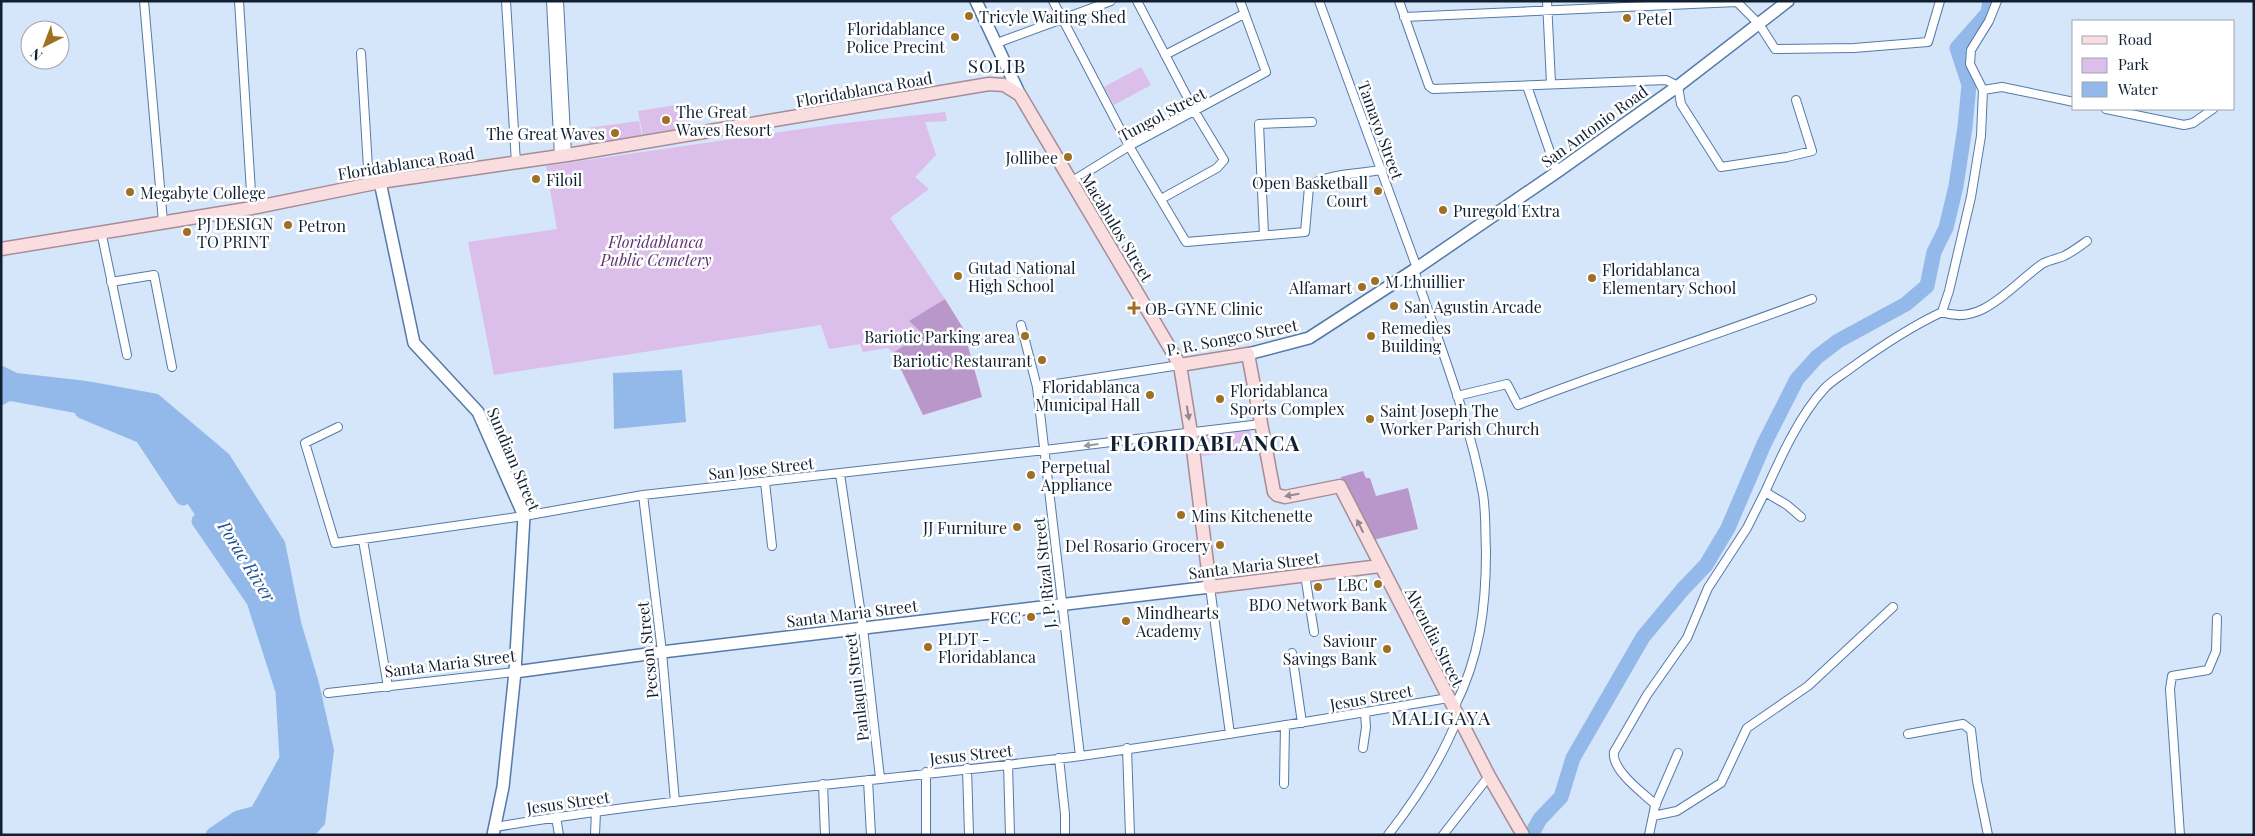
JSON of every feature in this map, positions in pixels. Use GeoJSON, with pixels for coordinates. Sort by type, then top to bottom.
{"type":"FeatureCollection","features":[{"type":"Feature","properties":{"kind":"main road","name":"Floridablanca Road"},"geometry":{"type":"LineString","coordinates":[[1,249],[101,231],[252,208],[374,183],[563,156],[989,84],[1004,85],[1020,95]]}},
{"type":"Feature","properties":{"kind":"main road","name":"Macabulos Street"},"geometry":{"type":"LineString","coordinates":[[1020,95],[1180,365],[1191,433],[1210,587]]}},
{"type":"Feature","properties":{"kind":"main road","name":"P. R. Songco Street"},"geometry":{"type":"LineString","coordinates":[[1180,365],[1248,354]]}},
{"type":"Feature","properties":{"kind":"main road"},"geometry":{"type":"LineString","coordinates":[[1248,354],[1261,424]]}},
{"type":"Feature","properties":{"kind":"main road","name":"Alvendia Street"},"geometry":{"type":"LineString","coordinates":[[1261,424],[1272,488],[1277,495],[1285,496],[1340,486],[1489,776],[1520,831]]}},
{"type":"Feature","properties":{"kind":"main road","name":"Santa Maria Street"},"geometry":{"type":"LineString","coordinates":[[1210,587],[1380,566]]}},
{"type":"Feature","properties":{"kind":"street"},"geometry":{"type":"LineString","coordinates":[[144,1],[163,222]]}},
{"type":"Feature","properties":{"kind":"street"},"geometry":{"type":"LineString","coordinates":[[239,1],[252,208]]}},
{"type":"Feature","properties":{"kind":"street"},"geometry":{"type":"LineString","coordinates":[[506,1],[516,162]]}},
{"type":"Feature","properties":{"kind":"street"},"geometry":{"type":"LineString","coordinates":[[551,1],[563,156]]}},
{"type":"Feature","properties":{"kind":"street"},"geometry":{"type":"LineString","coordinates":[[559,1],[563,156]]}},
{"type":"Feature","properties":{"kind":"street"},"geometry":{"type":"LineString","coordinates":[[976,1],[1020,95]]}},
{"type":"Feature","properties":{"kind":"street"},"geometry":{"type":"LineString","coordinates":[[1053,1],[1129,146],[1186,242],[1304,232],[1310,187],[1313,183],[1329,178],[1382,170]]}},
{"type":"Feature","properties":{"kind":"street"},"geometry":{"type":"LineString","coordinates":[[997,43],[1111,1]]}},
{"type":"Feature","properties":{"kind":"street"},"geometry":{"type":"LineString","coordinates":[[1137,1],[1194,112],[1224,160],[1217,168],[1161,199]]}},
{"type":"Feature","properties":{"kind":"street"},"geometry":{"type":"LineString","coordinates":[[1165,55],[1244,14],[1240,1]]}},
{"type":"Feature","properties":{"kind":"street","name":"Tamayo Street"},"geometry":{"type":"LineString","coordinates":[[1319,1],[1382,170],[1457,396],[1483,495],[1485,519],[1486,587],[1482,626],[1458,716],[1441,755],[1411,805],[1388,835]]}},
{"type":"Feature","properties":{"kind":"street"},"geometry":{"type":"LineString","coordinates":[[1399,1],[1429,86],[1433,88],[1528,86],[1666,80],[1678,86],[1681,104],[1721,167],[1787,157],[1812,151],[1796,100]]}},
{"type":"Feature","properties":{"kind":"street"},"geometry":{"type":"LineString","coordinates":[[1547,1],[1551,84]]}},
{"type":"Feature","properties":{"kind":"street","name":"San Antonio Road"},"geometry":{"type":"LineString","coordinates":[[1416,269],[1678,86],[1788,1]]}},
{"type":"Feature","properties":{"kind":"street"},"geometry":{"type":"LineString","coordinates":[[1404,17],[1737,2],[1759,24],[1775,49],[1854,48],[1928,42],[1940,1]]}},
{"type":"Feature","properties":{"kind":"street"},"geometry":{"type":"LineString","coordinates":[[1656,804],[1617,768],[1613,758],[1614,752],[1647,695],[1688,638],[1708,588],[1747,528],[1792,436],[1824,389],[1884,345],[1942,312],[1949,291],[1971,197],[1981,136],[1983,90],[1970,64],[1971,50],[1989,21],[1997,1]]}},
{"type":"Feature","properties":{"kind":"street","name":"Tungol Street"},"geometry":{"type":"LineString","coordinates":[[1070,182],[1129,146],[1266,72],[1244,14]]}},
{"type":"Feature","properties":{"kind":"street"},"geometry":{"type":"LineString","coordinates":[[361,52],[374,183]]}},
{"type":"Feature","properties":{"kind":"street"},"geometry":{"type":"LineString","coordinates":[[1528,86],[1557,172]]}},
{"type":"Feature","properties":{"kind":"street"},"geometry":{"type":"LineString","coordinates":[[1983,90],[2002,86],[2072,102]]}},
{"type":"Feature","properties":{"kind":"street"},"geometry":{"type":"LineString","coordinates":[[2111,110],[2184,126],[2193,124],[2212,110]]}},
{"type":"Feature","properties":{"kind":"street"},"geometry":{"type":"LineString","coordinates":[[1264,234],[1259,124],[1312,122]]}},
{"type":"Feature","properties":{"kind":"street","name":"Sundiam Street"},"geometry":{"type":"LineString","coordinates":[[374,183],[414,344],[478,412],[524,516],[515,672],[503,787],[494,831]]}},
{"type":"Feature","properties":{"kind":"street"},"geometry":{"type":"LineString","coordinates":[[101,231],[128,355]]}},
{"type":"Feature","properties":{"kind":"street"},"geometry":{"type":"LineString","coordinates":[[1942,312],[1955,316],[1983,309],[2003,296],[2044,263],[2064,256],[2088,242]]}},
{"type":"Feature","properties":{"kind":"street","name":"P. R. Songco Street"},"geometry":{"type":"LineString","coordinates":[[1248,354],[1308,338],[1416,269]]}},
{"type":"Feature","properties":{"kind":"street"},"geometry":{"type":"LineString","coordinates":[[111,282],[154,275],[172,367]]}},
{"type":"Feature","properties":{"kind":"street"},"geometry":{"type":"LineString","coordinates":[[1457,396],[1507,384],[1518,405],[1812,299]]}},
{"type":"Feature","properties":{"kind":"street","name":"J. P. Rizal Street"},"geometry":{"type":"LineString","coordinates":[[1021,325],[1037,388],[1080,756]]}},
{"type":"Feature","properties":{"kind":"street","name":"P. R. Songco Street"},"geometry":{"type":"LineString","coordinates":[[1037,388],[1180,365]]}},
{"type":"Feature","properties":{"kind":"street","name":"San Jose Street"},"geometry":{"type":"LineString","coordinates":[[338,427],[305,443],[335,543],[524,516],[643,495],[840,474],[1261,424]]}},
{"type":"Feature","properties":{"kind":"street","name":"Panlaqui Street"},"geometry":{"type":"LineString","coordinates":[[840,474],[863,628],[880,778]]}},
{"type":"Feature","properties":{"kind":"street"},"geometry":{"type":"LineString","coordinates":[[765,482],[772,546]]}},
{"type":"Feature","properties":{"kind":"street"},"geometry":{"type":"LineString","coordinates":[[1766,492],[1787,505],[1801,517]]}},
{"type":"Feature","properties":{"kind":"street","name":"Pecson Street"},"geometry":{"type":"LineString","coordinates":[[643,495],[662,652],[675,802]]}},
{"type":"Feature","properties":{"kind":"street"},"geometry":{"type":"LineString","coordinates":[[363,540],[388,687]]}},
{"type":"Feature","properties":{"kind":"street"},"geometry":{"type":"LineString","coordinates":[[1305,575],[1314,632]]}},
{"type":"Feature","properties":{"kind":"street","name":"Santa Maria Street"},"geometry":{"type":"LineString","coordinates":[[328,693],[1210,587]]}},
{"type":"Feature","properties":{"kind":"street","name":"Macabulos Street"},"geometry":{"type":"LineString","coordinates":[[1210,587],[1230,734]]}},
{"type":"Feature","properties":{"kind":"street"},"geometry":{"type":"LineString","coordinates":[[1653,816],[1676,811],[1721,783],[1747,728],[1808,686],[1892,607]]}},
{"type":"Feature","properties":{"kind":"street"},"geometry":{"type":"LineString","coordinates":[[2180,835],[2170,689],[2172,676],[2208,670],[2216,651],[2217,618]]}},
{"type":"Feature","properties":{"kind":"street"},"geometry":{"type":"LineString","coordinates":[[1292,652],[1302,723]]}},
{"type":"Feature","properties":{"kind":"street"},"geometry":{"type":"LineString","coordinates":[[1363,748],[1366,726],[1365,713]]}},
{"type":"Feature","properties":{"kind":"street","name":"Jesus Street"},"geometry":{"type":"LineString","coordinates":[[494,831],[556,817],[596,811],[1080,756],[1365,713],[1458,716]]}},
{"type":"Feature","properties":{"kind":"street"},"geometry":{"type":"LineString","coordinates":[[1908,734],[1962,724],[1971,730],[1977,781],[1988,835]]}},
{"type":"Feature","properties":{"kind":"street"},"geometry":{"type":"LineString","coordinates":[[1284,784],[1286,725]]}},
{"type":"Feature","properties":{"kind":"street"},"geometry":{"type":"LineString","coordinates":[[1127,748],[1130,835]]}},
{"type":"Feature","properties":{"kind":"street"},"geometry":{"type":"LineString","coordinates":[[1649,835],[1656,804],[1678,753]]}},
{"type":"Feature","properties":{"kind":"street"},"geometry":{"type":"LineString","coordinates":[[1059,758],[1065,835]]}},
{"type":"Feature","properties":{"kind":"street"},"geometry":{"type":"LineString","coordinates":[[1008,764],[1010,835]]}},
{"type":"Feature","properties":{"kind":"street"},"geometry":{"type":"LineString","coordinates":[[967,768],[969,835]]}},
{"type":"Feature","properties":{"kind":"street"},"geometry":{"type":"LineString","coordinates":[[926,772],[926,835]]}},
{"type":"Feature","properties":{"kind":"street"},"geometry":{"type":"LineString","coordinates":[[1443,835],[1489,776]]}},
{"type":"Feature","properties":{"kind":"street"},"geometry":{"type":"LineString","coordinates":[[868,780],[871,835]]}},
{"type":"Feature","properties":{"kind":"street"},"geometry":{"type":"LineString","coordinates":[[823,784],[825,835]]}},
{"type":"Feature","properties":{"kind":"street"},"geometry":{"type":"LineString","coordinates":[[596,811],[596,835]]}},
{"type":"Feature","properties":{"kind":"street"},"geometry":{"type":"LineString","coordinates":[[556,817],[559,835]]}},
{"type":"Feature","properties":{"kind":"green space"},"geometry":{"type":"Polygon","coordinates":[[[1141,67],[1151,85],[1114,105],[1104,87],[1141,67]]]}},
{"type":"Feature","properties":{"kind":"green space","name":"The Great Waves Resort"},"geometry":{"type":"Polygon","coordinates":[[[689,103],[693,129],[643,137],[638,111],[689,103]]]}},
{"type":"Feature","properties":{"kind":"green space","name":"Floridablanca Public Cemetery"},"geometry":{"type":"Polygon","coordinates":[[[945,112],[947,121],[925,122],[936,155],[915,177],[929,189],[890,218],[945,299],[910,321],[922,333],[893,353],[888,348],[863,352],[860,344],[829,349],[821,325],[494,375],[468,242],[557,229],[546,166],[837,124],[945,112]]]}},
{"type":"Feature","properties":{"kind":"green space","name":"The Great Waves"},"geometry":{"type":"Polygon","coordinates":[[[639,121],[642,138],[590,146],[587,128],[639,121]]]}},
{"type":"Feature","properties":{"kind":"green space"},"geometry":{"type":"Polygon","coordinates":[[[1249,424],[1253,449],[1202,456],[1198,432],[1249,424]]]}},
{"type":"Feature","properties":{"kind":"shaded area"},"geometry":{"type":"Polygon","coordinates":[[[945,299],[963,328],[982,397],[923,415],[893,353],[922,333],[909,321],[945,299]]]}},
{"type":"Feature","properties":{"kind":"shaded area"},"geometry":{"type":"Polygon","coordinates":[[[1363,471],[1366,478],[1370,478],[1376,496],[1408,488],[1418,529],[1369,541],[1341,477],[1363,471]]]}},
{"type":"Feature","properties":{"kind":"water"},"geometry":{"type":"Polygon","coordinates":[[[1,365],[17,373],[87,381],[158,394],[229,454],[285,542],[301,622],[319,683],[334,750],[325,824],[315,835],[216,835],[257,813],[281,780],[293,738],[275,651],[247,582],[208,535],[150,446],[121,424],[81,414],[10,401],[1,406],[1,365]]]}},
{"type":"Feature","properties":{"kind":"water"},"geometry":{"type":"Polygon","coordinates":[[[682,370],[686,422],[614,429],[613,373],[682,370]]]}},
{"type":"Feature","properties":{"kind":"waterway"},"geometry":{"type":"LineString","coordinates":[[1531,835],[1540,819],[1561,797],[1573,758],[1643,637],[1683,589],[1706,565],[1728,528],[1764,444],[1797,379],[1817,357],[1838,341],[1906,304],[1927,286],[1934,252],[1946,228],[1956,186],[1965,127],[1969,85],[1957,48],[1988,13],[1990,1]]}},
{"type":"Feature","properties":{"kind":"waterway","name":"Porac River"},"geometry":{"type":"LineString","coordinates":[[82,411],[142,436],[183,498]]}},
{"type":"Feature","properties":{"kind":"waterway","name":"Porac River"},"geometry":{"type":"LineString","coordinates":[[199,521],[254,601],[283,691],[287,759],[257,813],[238,818],[213,835]]}},
{"type":"Feature","properties":{"kind":"place","name":"Tricyle Waiting Shed"},"geometry":{"type":"Point","coordinates":[969,16]}},
{"type":"Feature","properties":{"kind":"place","name":"Petel"},"geometry":{"type":"Point","coordinates":[1627,18]}},
{"type":"Feature","properties":{"kind":"place","name":"Floridablance Police Precint"},"geometry":{"type":"Point","coordinates":[955,37]}},
{"type":"Feature","properties":{"kind":"place","name":"The Great Waves Resort"},"geometry":{"type":"Point","coordinates":[666,120]}},
{"type":"Feature","properties":{"kind":"place","name":"The Great Waves"},"geometry":{"type":"Point","coordinates":[615,133]}},
{"type":"Feature","properties":{"kind":"place","name":"Jollibee"},"geometry":{"type":"Point","coordinates":[1068,157]}},
{"type":"Feature","properties":{"kind":"place","name":"Filoil"},"geometry":{"type":"Point","coordinates":[536,179]}},
{"type":"Feature","properties":{"kind":"place","name":"Open Basketball Court"},"geometry":{"type":"Point","coordinates":[1378,191]}},
{"type":"Feature","properties":{"kind":"place","name":"Megabyte College"},"geometry":{"type":"Point","coordinates":[130,192]}},
{"type":"Feature","properties":{"kind":"place","name":"Puregold Extra"},"geometry":{"type":"Point","coordinates":[1443,210]}},
{"type":"Feature","properties":{"kind":"place","name":"Petron"},"geometry":{"type":"Point","coordinates":[288,225]}},
{"type":"Feature","properties":{"kind":"place","name":"PJ DESIGN TO PRINT"},"geometry":{"type":"Point","coordinates":[187,232]}},
{"type":"Feature","properties":{"kind":"place","name":"Gutad National High School"},"geometry":{"type":"Point","coordinates":[958,276]}},
{"type":"Feature","properties":{"kind":"place","name":"Floridablanca Elementary School"},"geometry":{"type":"Point","coordinates":[1592,278]}},
{"type":"Feature","properties":{"kind":"place","name":"M Lhuillier"},"geometry":{"type":"Point","coordinates":[1375,281]}},
{"type":"Feature","properties":{"kind":"place","name":"Alfamart"},"geometry":{"type":"Point","coordinates":[1362,287]}},
{"type":"Feature","properties":{"kind":"place","name":"San Agustin Arcade"},"geometry":{"type":"Point","coordinates":[1394,306]}},
{"type":"Feature","properties":{"kind":"place","name":"OB-GYNE Clinic"},"geometry":{"type":"Point","coordinates":[1134,308]}},
{"type":"Feature","properties":{"kind":"place","name":"Bariotic Parking area"},"geometry":{"type":"Point","coordinates":[1025,336]}},
{"type":"Feature","properties":{"kind":"place","name":"Remedies Building"},"geometry":{"type":"Point","coordinates":[1371,336]}},
{"type":"Feature","properties":{"kind":"place","name":"Bariotic Restaurant"},"geometry":{"type":"Point","coordinates":[1042,360]}},
{"type":"Feature","properties":{"kind":"place","name":"Floridablanca Municipal Hall"},"geometry":{"type":"Point","coordinates":[1150,395]}},
{"type":"Feature","properties":{"kind":"place","name":"Floridablanca Sports Complex"},"geometry":{"type":"Point","coordinates":[1220,399]}},
{"type":"Feature","properties":{"kind":"place","name":"Saint Joseph The Worker Parish Church"},"geometry":{"type":"Point","coordinates":[1370,419]}},
{"type":"Feature","properties":{"kind":"place","name":"Perpetual Appliance"},"geometry":{"type":"Point","coordinates":[1031,475]}},
{"type":"Feature","properties":{"kind":"place","name":"Mins Kitchenette"},"geometry":{"type":"Point","coordinates":[1181,515]}},
{"type":"Feature","properties":{"kind":"place","name":"JJ Furniture"},"geometry":{"type":"Point","coordinates":[1017,527]}},
{"type":"Feature","properties":{"kind":"place","name":"Del Rosario Grocery"},"geometry":{"type":"Point","coordinates":[1220,545]}},
{"type":"Feature","properties":{"kind":"place","name":"LBC"},"geometry":{"type":"Point","coordinates":[1378,584]}},
{"type":"Feature","properties":{"kind":"place","name":"BDO Network Bank"},"geometry":{"type":"Point","coordinates":[1318,587]}},
{"type":"Feature","properties":{"kind":"place","name":"FCC"},"geometry":{"type":"Point","coordinates":[1031,617]}},
{"type":"Feature","properties":{"kind":"place","name":"Mindhearts Academy"},"geometry":{"type":"Point","coordinates":[1126,621]}},
{"type":"Feature","properties":{"kind":"place","name":"PLDT - Floridablanca"},"geometry":{"type":"Point","coordinates":[928,647]}},
{"type":"Feature","properties":{"kind":"place","name":"Saviour Savings Bank"},"geometry":{"type":"Point","coordinates":[1387,649]}},
{"type":"Feature","properties":{"kind":"district","name":"SOLIB"},"geometry":{"type":"Point","coordinates":[997,65]}},
{"type":"Feature","properties":{"kind":"district","name":"FLORIDABLANCA"},"geometry":{"type":"Point","coordinates":[1205,442]}},
{"type":"Feature","properties":{"kind":"district","name":"MALIGAYA"},"geometry":{"type":"Point","coordinates":[1441,717]}}]}
